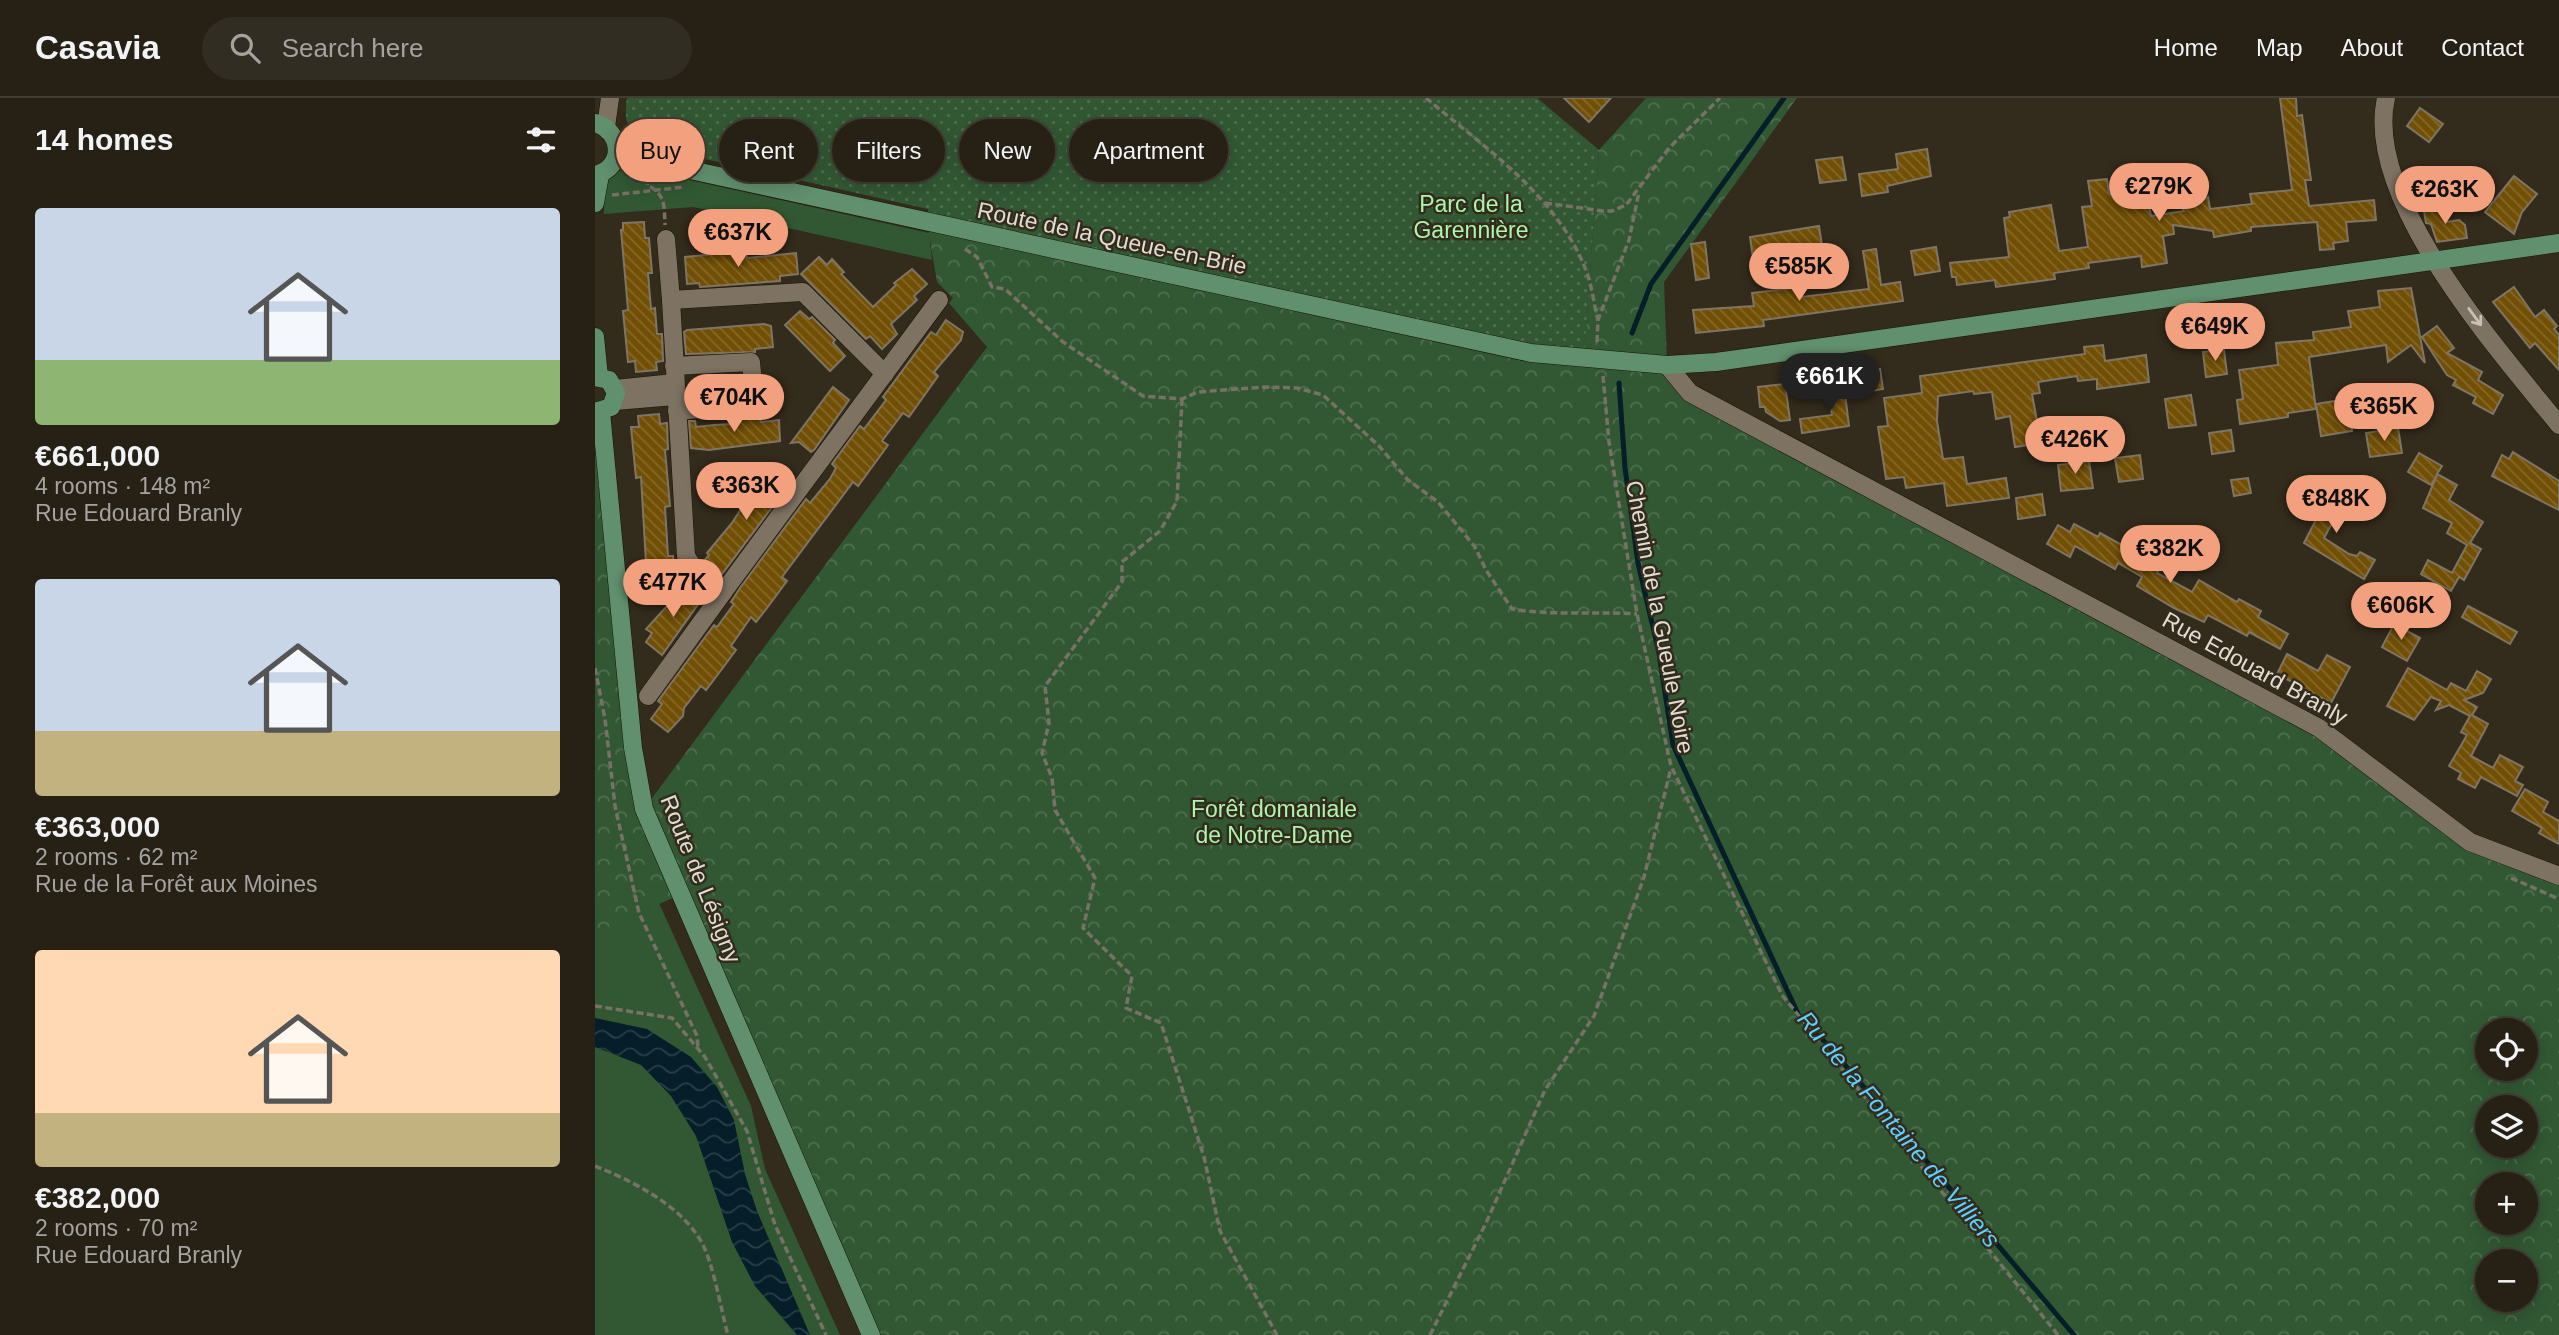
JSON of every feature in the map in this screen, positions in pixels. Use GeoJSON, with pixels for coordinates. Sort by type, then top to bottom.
{"type":"FeatureCollection","features":[{"type":"Feature","properties":{"kind":"main road"},"geometry":{"type":"LineString","coordinates":[[601,125],[616,141]]}},
{"type":"Feature","properties":{"kind":"main road"},"geometry":{"type":"LineString","coordinates":[[595,203],[597,175],[609,169],[616,156]]}},
{"type":"Feature","properties":{"kind":"main road","name":"Route de la Queue-en-Brie"},"geometry":{"type":"LineString","coordinates":[[705,173],[1598,366],[1716,362],[2559,243]]}},
{"type":"Feature","properties":{"kind":"main road"},"geometry":{"type":"LineString","coordinates":[[595,337],[597,377],[609,380],[607,403]]}},
{"type":"Feature","properties":{"kind":"main road","name":"Route de Lésigny"},"geometry":{"type":"LineString","coordinates":[[607,403],[633,748],[644,809],[871,1335]]}},
{"type":"Feature","properties":{"kind":"street"},"geometry":{"type":"LineString","coordinates":[[601,125],[610,98]]}},
{"type":"Feature","properties":{"kind":"street"},"geometry":{"type":"LineString","coordinates":[[2386,98],[2382,115],[2395,183],[2425,249],[2559,425]]}},
{"type":"Feature","properties":{"kind":"street"},"geometry":{"type":"LineString","coordinates":[[666,240],[686,556],[693,567],[724,591]]}},
{"type":"Feature","properties":{"kind":"street"},"geometry":{"type":"LineString","coordinates":[[670,300],[803,292],[885,374]]}},
{"type":"Feature","properties":{"kind":"street"},"geometry":{"type":"LineString","coordinates":[[648,696],[939,300]]}},
{"type":"Feature","properties":{"kind":"street","name":"Rue Edouard Branly"},"geometry":{"type":"LineString","coordinates":[[1667,365],[1690,393],[2319,728],[2470,842],[2559,876]]}},
{"type":"Feature","properties":{"kind":"street"},"geometry":{"type":"LineString","coordinates":[[607,403],[675,389]]}},
{"type":"Feature","properties":{"kind":"path"},"geometry":{"type":"LineString","coordinates":[[1426,98],[1524,181],[1562,226],[1587,272],[1598,320]]}},
{"type":"Feature","properties":{"kind":"path"},"geometry":{"type":"LineString","coordinates":[[1544,203],[1570,209],[1612,211],[1626,205],[1640,190],[1669,148],[1720,98]]}},
{"type":"Feature","properties":{"kind":"path"},"geometry":{"type":"LineString","coordinates":[[648,182],[647,185],[659,190],[663,197],[666,240]]}},
{"type":"Feature","properties":{"kind":"path"},"geometry":{"type":"LineString","coordinates":[[1598,320],[1629,240],[1640,190]]}},
{"type":"Feature","properties":{"kind":"path"},"geometry":{"type":"LineString","coordinates":[[954,242],[977,257],[992,287],[1005,289],[1063,342],[1143,396],[1182,399],[1198,392],[1265,387],[1297,388],[1323,395],[1379,446],[1408,480],[1438,502],[1475,547],[1512,609],[1539,613],[1554,611],[1637,614]]}},
{"type":"Feature","properties":{"kind":"path","name":"Chemin de la Gueule Noire"},"geometry":{"type":"LineString","coordinates":[[1598,320],[1598,366],[1604,376],[1609,442],[1637,614],[1671,766],[1782,995],[2058,1335]]}},
{"type":"Feature","properties":{"kind":"path"},"geometry":{"type":"LineString","coordinates":[[1182,399],[1177,501],[1160,531],[1122,562],[1122,582],[1045,686],[1049,723],[1042,753],[1052,778],[1055,810],[1095,877],[1083,928],[1132,976],[1126,1008],[1161,1023],[1204,1157],[1220,1231],[1277,1335]]}},
{"type":"Feature","properties":{"kind":"path"},"geometry":{"type":"LineString","coordinates":[[595,667],[605,719],[615,806],[639,913],[697,1036],[698,1048]]}},
{"type":"Feature","properties":{"kind":"path"},"geometry":{"type":"LineString","coordinates":[[1430,1335],[1486,1223],[1545,1090],[1594,1016],[1644,877],[1671,766]]}},
{"type":"Feature","properties":{"kind":"path"},"geometry":{"type":"LineString","coordinates":[[2504,875],[2559,899]]}},
{"type":"Feature","properties":{"kind":"path"},"geometry":{"type":"LineString","coordinates":[[595,1006],[672,1018],[698,1048],[747,1131],[775,1225],[826,1335]]}},
{"type":"Feature","properties":{"kind":"path"},"geometry":{"type":"LineString","coordinates":[[595,1166],[633,1181],[673,1210],[703,1245],[728,1335]]}},
{"type":"Feature","properties":{"kind":"green space","name":"Parc de la Garennière"},"geometry":{"type":"Polygon","coordinates":[[[627,98],[1537,98],[1599,150],[1584,358],[927,223],[928,209],[807,182],[818,182],[818,119],[719,119],[719,162],[705,159],[705,119],[626,119],[627,98]]]}},
{"type":"Feature","properties":{"kind":"green space","name":"Forêt domaniale de Notre-Dame"},"geometry":{"type":"Polygon","coordinates":[[[1646,98],[1797,98],[1664,282],[1667,365],[1687,394],[2313,732],[2465,844],[2559,878],[2559,1335],[871,1335],[679,895],[595,933],[595,455],[605,451],[644,809],[987,347],[949,303],[953,298],[937,282],[927,223],[1584,357],[1599,150],[1646,98]]]}},
{"type":"Feature","properties":{"kind":"green space"},"geometry":{"type":"Polygon","coordinates":[[[615,173],[616,182],[699,182],[929,233],[932,260],[693,207],[604,214],[605,188],[615,173]]]}},
{"type":"Feature","properties":{"kind":"green space"},"geometry":{"type":"Polygon","coordinates":[[[595,624],[615,806],[751,1106],[765,1169],[840,1335],[595,1335],[595,624]]]}},
{"type":"Feature","properties":{"kind":"water"},"geometry":{"type":"Polygon","coordinates":[[[595,1018],[647,1029],[691,1057],[717,1087],[734,1120],[745,1174],[757,1211],[810,1335],[797,1335],[755,1286],[732,1242],[696,1136],[671,1096],[641,1065],[595,1047],[595,1018]]]}},
{"type":"Feature","properties":{"kind":"building"},"geometry":{"type":"Polygon","coordinates":[[[1564,98],[1611,98],[1589,122],[1564,98]]]}},
{"type":"Feature","properties":{"kind":"building"},"geometry":{"type":"Polygon","coordinates":[[[2280,98],[2296,98],[2297,116],[2302,115],[2311,180],[2305,180],[2309,206],[2374,200],[2376,220],[2346,222],[2348,241],[2333,243],[2334,249],[2320,250],[2317,222],[2251,227],[2251,231],[2214,237],[2213,231],[2173,225],[2174,234],[2163,236],[2167,263],[2142,267],[2141,256],[2088,263],[2089,268],[2054,273],[2055,279],[1996,287],[1995,280],[1957,285],[1956,277],[1952,277],[1950,263],[2009,257],[2004,218],[2010,217],[2009,212],[2051,205],[2059,251],[2088,247],[2082,207],[2092,206],[2088,181],[2107,179],[2109,194],[2139,190],[2142,206],[2149,205],[2151,216],[2184,211],[2179,199],[2197,187],[2202,200],[2208,197],[2210,209],[2252,204],[2250,194],[2292,190],[2280,98]]]}},
{"type":"Feature","properties":{"kind":"building"},"geometry":{"type":"Polygon","coordinates":[[[2420,108],[2443,124],[2429,142],[2407,126],[2420,108]]]}},
{"type":"Feature","properties":{"kind":"building"},"geometry":{"type":"Polygon","coordinates":[[[1927,149],[1931,176],[1887,186],[1888,192],[1862,196],[1859,174],[1898,169],[1896,154],[1927,149]]]}},
{"type":"Feature","properties":{"kind":"building"},"geometry":{"type":"Polygon","coordinates":[[[1842,157],[1846,180],[1820,183],[1816,160],[1842,157]]]}},
{"type":"Feature","properties":{"kind":"building"},"geometry":{"type":"Polygon","coordinates":[[[2514,176],[2537,194],[2522,212],[2514,234],[2485,212],[2514,176]]]}},
{"type":"Feature","properties":{"kind":"building"},"geometry":{"type":"Polygon","coordinates":[[[2444,208],[2446,222],[2459,220],[2465,225],[2467,238],[2437,242],[2431,224],[2426,223],[2424,211],[2444,208]]]}},
{"type":"Feature","properties":{"kind":"building"},"geometry":{"type":"Polygon","coordinates":[[[644,222],[645,238],[649,238],[652,273],[648,273],[651,309],[655,308],[657,334],[662,334],[663,361],[656,362],[657,370],[636,372],[635,361],[628,362],[623,311],[628,310],[621,230],[623,223],[644,222]]]}},
{"type":"Feature","properties":{"kind":"building"},"geometry":{"type":"Polygon","coordinates":[[[1819,226],[1824,259],[1795,265],[1793,252],[1753,258],[1750,237],[1819,226]]]}},
{"type":"Feature","properties":{"kind":"building"},"geometry":{"type":"Polygon","coordinates":[[[1705,242],[1709,278],[1696,280],[1691,244],[1705,242]]]}},
{"type":"Feature","properties":{"kind":"building"},"geometry":{"type":"Polygon","coordinates":[[[1936,247],[1940,271],[1915,275],[1911,251],[1936,247]]]}},
{"type":"Feature","properties":{"kind":"building"},"geometry":{"type":"Polygon","coordinates":[[[1876,249],[1881,285],[1900,282],[1903,301],[1763,320],[1764,326],[1696,333],[1693,310],[1754,306],[1752,293],[1800,287],[1801,297],[1869,289],[1863,251],[1876,249]]]}},
{"type":"Feature","properties":{"kind":"building"},"geometry":{"type":"Polygon","coordinates":[[[746,251],[747,258],[796,253],[798,274],[780,276],[780,281],[700,287],[699,283],[687,284],[685,257],[746,251]]]}},
{"type":"Feature","properties":{"kind":"building"},"geometry":{"type":"Polygon","coordinates":[[[819,257],[827,265],[832,259],[844,272],[841,274],[873,307],[896,285],[894,283],[912,269],[927,284],[914,296],[917,300],[891,324],[897,334],[882,349],[870,336],[866,339],[801,274],[819,257]]]}},
{"type":"Feature","properties":{"kind":"building"},"geometry":{"type":"Polygon","coordinates":[[[2514,287],[2535,317],[2544,310],[2557,326],[2554,329],[2559,335],[2559,370],[2535,343],[2530,348],[2493,302],[2514,287]]]}},
{"type":"Feature","properties":{"kind":"building"},"geometry":{"type":"Polygon","coordinates":[[[2411,288],[2425,363],[2411,345],[2388,362],[2386,345],[2309,357],[2316,409],[2288,413],[2288,417],[2240,424],[2237,400],[2243,399],[2239,370],[2278,365],[2276,343],[2314,340],[2313,332],[2351,327],[2348,311],[2380,307],[2378,291],[2411,288]]]}},
{"type":"Feature","properties":{"kind":"building"},"geometry":{"type":"Polygon","coordinates":[[[800,311],[809,319],[812,317],[835,340],[833,343],[845,356],[830,371],[785,325],[800,311]]]}},
{"type":"Feature","properties":{"kind":"building"},"geometry":{"type":"Polygon","coordinates":[[[946,320],[963,332],[961,340],[934,372],[938,376],[909,417],[903,413],[882,441],[888,445],[875,463],[858,486],[853,482],[782,577],[787,581],[767,608],[756,622],[751,617],[731,646],[736,650],[706,690],[701,686],[684,708],[683,716],[668,732],[651,719],[662,704],[658,701],[714,625],[717,627],[734,604],[731,602],[740,588],[806,499],[810,503],[830,479],[836,468],[832,464],[860,426],[864,429],[886,400],[883,397],[931,332],[936,335],[946,320]]]}},
{"type":"Feature","properties":{"kind":"building"},"geometry":{"type":"Polygon","coordinates":[[[764,324],[771,326],[773,347],[755,349],[755,352],[686,354],[684,332],[687,330],[764,324]]]}},
{"type":"Feature","properties":{"kind":"building"},"geometry":{"type":"Polygon","coordinates":[[[2437,326],[2454,348],[2447,353],[2482,372],[2478,380],[2503,395],[2493,414],[2473,403],[2476,397],[2453,385],[2456,380],[2447,375],[2422,337],[2437,326]]]}},
{"type":"Feature","properties":{"kind":"building"},"geometry":{"type":"Polygon","coordinates":[[[2103,345],[2105,361],[2146,355],[2149,382],[2097,389],[2097,379],[2078,381],[2077,376],[2038,382],[2040,393],[2032,394],[2041,443],[2015,447],[2010,416],[1996,419],[1992,392],[1974,394],[1973,391],[1938,396],[1937,421],[1943,459],[1963,457],[1967,484],[2006,478],[2009,498],[1947,506],[1944,483],[1906,488],[1904,477],[1886,479],[1878,427],[1888,426],[1884,398],[1922,393],[1920,376],[2085,354],[2084,347],[2103,345]]]}},
{"type":"Feature","properties":{"kind":"building"},"geometry":{"type":"Polygon","coordinates":[[[2224,350],[2227,374],[2206,377],[2203,352],[2224,350]]]}},
{"type":"Feature","properties":{"kind":"building"},"geometry":{"type":"Polygon","coordinates":[[[1880,369],[1883,389],[1859,393],[1856,373],[1880,369]]]}},
{"type":"Feature","properties":{"kind":"building"},"geometry":{"type":"Polygon","coordinates":[[[1785,384],[1790,420],[1780,421],[1766,412],[1765,407],[1760,407],[1758,387],[1785,384]]]}},
{"type":"Feature","properties":{"kind":"building"},"geometry":{"type":"Polygon","coordinates":[[[1844,385],[1849,426],[1802,433],[1800,419],[1832,415],[1827,387],[1844,385]]]}},
{"type":"Feature","properties":{"kind":"building"},"geometry":{"type":"Polygon","coordinates":[[[833,387],[849,400],[814,450],[811,452],[799,442],[791,443],[833,387]]]}},
{"type":"Feature","properties":{"kind":"building"},"geometry":{"type":"Polygon","coordinates":[[[2191,395],[2196,425],[2169,428],[2165,399],[2191,395]]]}},
{"type":"Feature","properties":{"kind":"building"},"geometry":{"type":"Polygon","coordinates":[[[2347,399],[2352,431],[2321,436],[2316,404],[2347,399]]]}},
{"type":"Feature","properties":{"kind":"building"},"geometry":{"type":"Polygon","coordinates":[[[659,414],[660,424],[667,423],[668,449],[665,450],[670,506],[665,507],[668,556],[673,556],[674,570],[654,571],[646,563],[641,477],[636,478],[631,427],[639,427],[638,416],[659,414]]]}},
{"type":"Feature","properties":{"kind":"building"},"geometry":{"type":"Polygon","coordinates":[[[760,416],[761,422],[779,420],[780,441],[709,450],[691,448],[689,421],[695,421],[696,427],[732,424],[732,418],[760,416]]]}},
{"type":"Feature","properties":{"kind":"building"},"geometry":{"type":"Polygon","coordinates":[[[2398,428],[2402,453],[2370,457],[2366,433],[2398,428]]]}},
{"type":"Feature","properties":{"kind":"building"},"geometry":{"type":"Polygon","coordinates":[[[2231,430],[2234,451],[2212,454],[2209,433],[2231,430]]]}},
{"type":"Feature","properties":{"kind":"building"},"geometry":{"type":"Polygon","coordinates":[[[2513,452],[2559,481],[2559,510],[2492,476],[2502,455],[2509,459],[2513,452]]]}},
{"type":"Feature","properties":{"kind":"building"},"geometry":{"type":"Polygon","coordinates":[[[2419,453],[2442,466],[2437,474],[2457,485],[2449,500],[2483,522],[2470,543],[2481,549],[2464,580],[2459,577],[2451,591],[2421,574],[2428,560],[2452,573],[2467,545],[2447,533],[2452,523],[2423,508],[2437,475],[2431,485],[2408,472],[2419,453]]]}},
{"type":"Feature","properties":{"kind":"building"},"geometry":{"type":"Polygon","coordinates":[[[2140,455],[2143,479],[2119,482],[2115,458],[2140,455]]]}},
{"type":"Feature","properties":{"kind":"building"},"geometry":{"type":"Polygon","coordinates":[[[2089,461],[2093,488],[2061,491],[2058,465],[2089,461]]]}},
{"type":"Feature","properties":{"kind":"building"},"geometry":{"type":"Polygon","coordinates":[[[770,472],[788,486],[722,574],[704,561],[709,555],[707,553],[732,523],[758,477],[763,482],[770,472]]]}},
{"type":"Feature","properties":{"kind":"building"},"geometry":{"type":"Polygon","coordinates":[[[2248,478],[2251,493],[2234,496],[2231,480],[2248,478]]]}},
{"type":"Feature","properties":{"kind":"building"},"geometry":{"type":"Polygon","coordinates":[[[2336,481],[2351,489],[2324,538],[2349,554],[2357,556],[2360,552],[2375,560],[2364,579],[2304,543],[2336,481]]]}},
{"type":"Feature","properties":{"kind":"building"},"geometry":{"type":"Polygon","coordinates":[[[2042,494],[2045,515],[2018,519],[2016,498],[2042,494]]]}},
{"type":"Feature","properties":{"kind":"building"},"geometry":{"type":"Polygon","coordinates":[[[2074,524],[2098,537],[2100,533],[2138,554],[2139,550],[2162,564],[2157,573],[2192,592],[2199,580],[2237,602],[2239,599],[2261,611],[2258,617],[2288,634],[2280,649],[2249,632],[2247,636],[2208,615],[2204,622],[2174,608],[2137,586],[2142,577],[2118,563],[2115,569],[2075,546],[2070,557],[2047,544],[2058,525],[2070,532],[2074,524]]]}},
{"type":"Feature","properties":{"kind":"building"},"geometry":{"type":"Polygon","coordinates":[[[687,584],[704,596],[662,655],[646,642],[652,633],[646,629],[687,584]]]}},
{"type":"Feature","properties":{"kind":"building"},"geometry":{"type":"Polygon","coordinates":[[[2468,606],[2517,632],[2510,644],[2462,617],[2468,606]]]}},
{"type":"Feature","properties":{"kind":"building"},"geometry":{"type":"Polygon","coordinates":[[[2394,624],[2420,638],[2407,661],[2382,647],[2394,624]]]}},
{"type":"Feature","properties":{"kind":"building"},"geometry":{"type":"Polygon","coordinates":[[[2287,654],[2318,671],[2327,655],[2350,667],[2331,703],[2277,674],[2287,654]]]}},
{"type":"Feature","properties":{"kind":"building"},"geometry":{"type":"Polygon","coordinates":[[[2408,668],[2447,690],[2451,683],[2466,691],[2477,671],[2491,679],[2483,693],[2464,700],[2477,707],[2472,715],[2488,724],[2471,756],[2493,768],[2500,755],[2523,767],[2515,781],[2523,785],[2517,796],[2481,777],[2475,788],[2458,779],[2461,773],[2449,766],[2467,735],[2461,732],[2470,716],[2449,705],[2436,710],[2441,701],[2431,697],[2414,720],[2387,706],[2408,668]]]}},
{"type":"Feature","properties":{"kind":"building"},"geometry":{"type":"Polygon","coordinates":[[[2525,789],[2548,802],[2543,812],[2559,821],[2559,844],[2539,833],[2542,828],[2512,811],[2525,789]]]}},
{"type":"Feature","properties":{"kind":"waterway","name":"Ru de la Fontaine de Villiers"},"geometry":{"type":"LineString","coordinates":[[1632,333],[1651,284],[1784,98]]}},
{"type":"Feature","properties":{"kind":"waterway","name":"Ru de la Fontaine de Villiers"},"geometry":{"type":"LineString","coordinates":[[1619,383],[1625,468],[1638,563],[1659,653],[1673,745],[1800,1018],[1829,1046],[2074,1335]]}}]}
